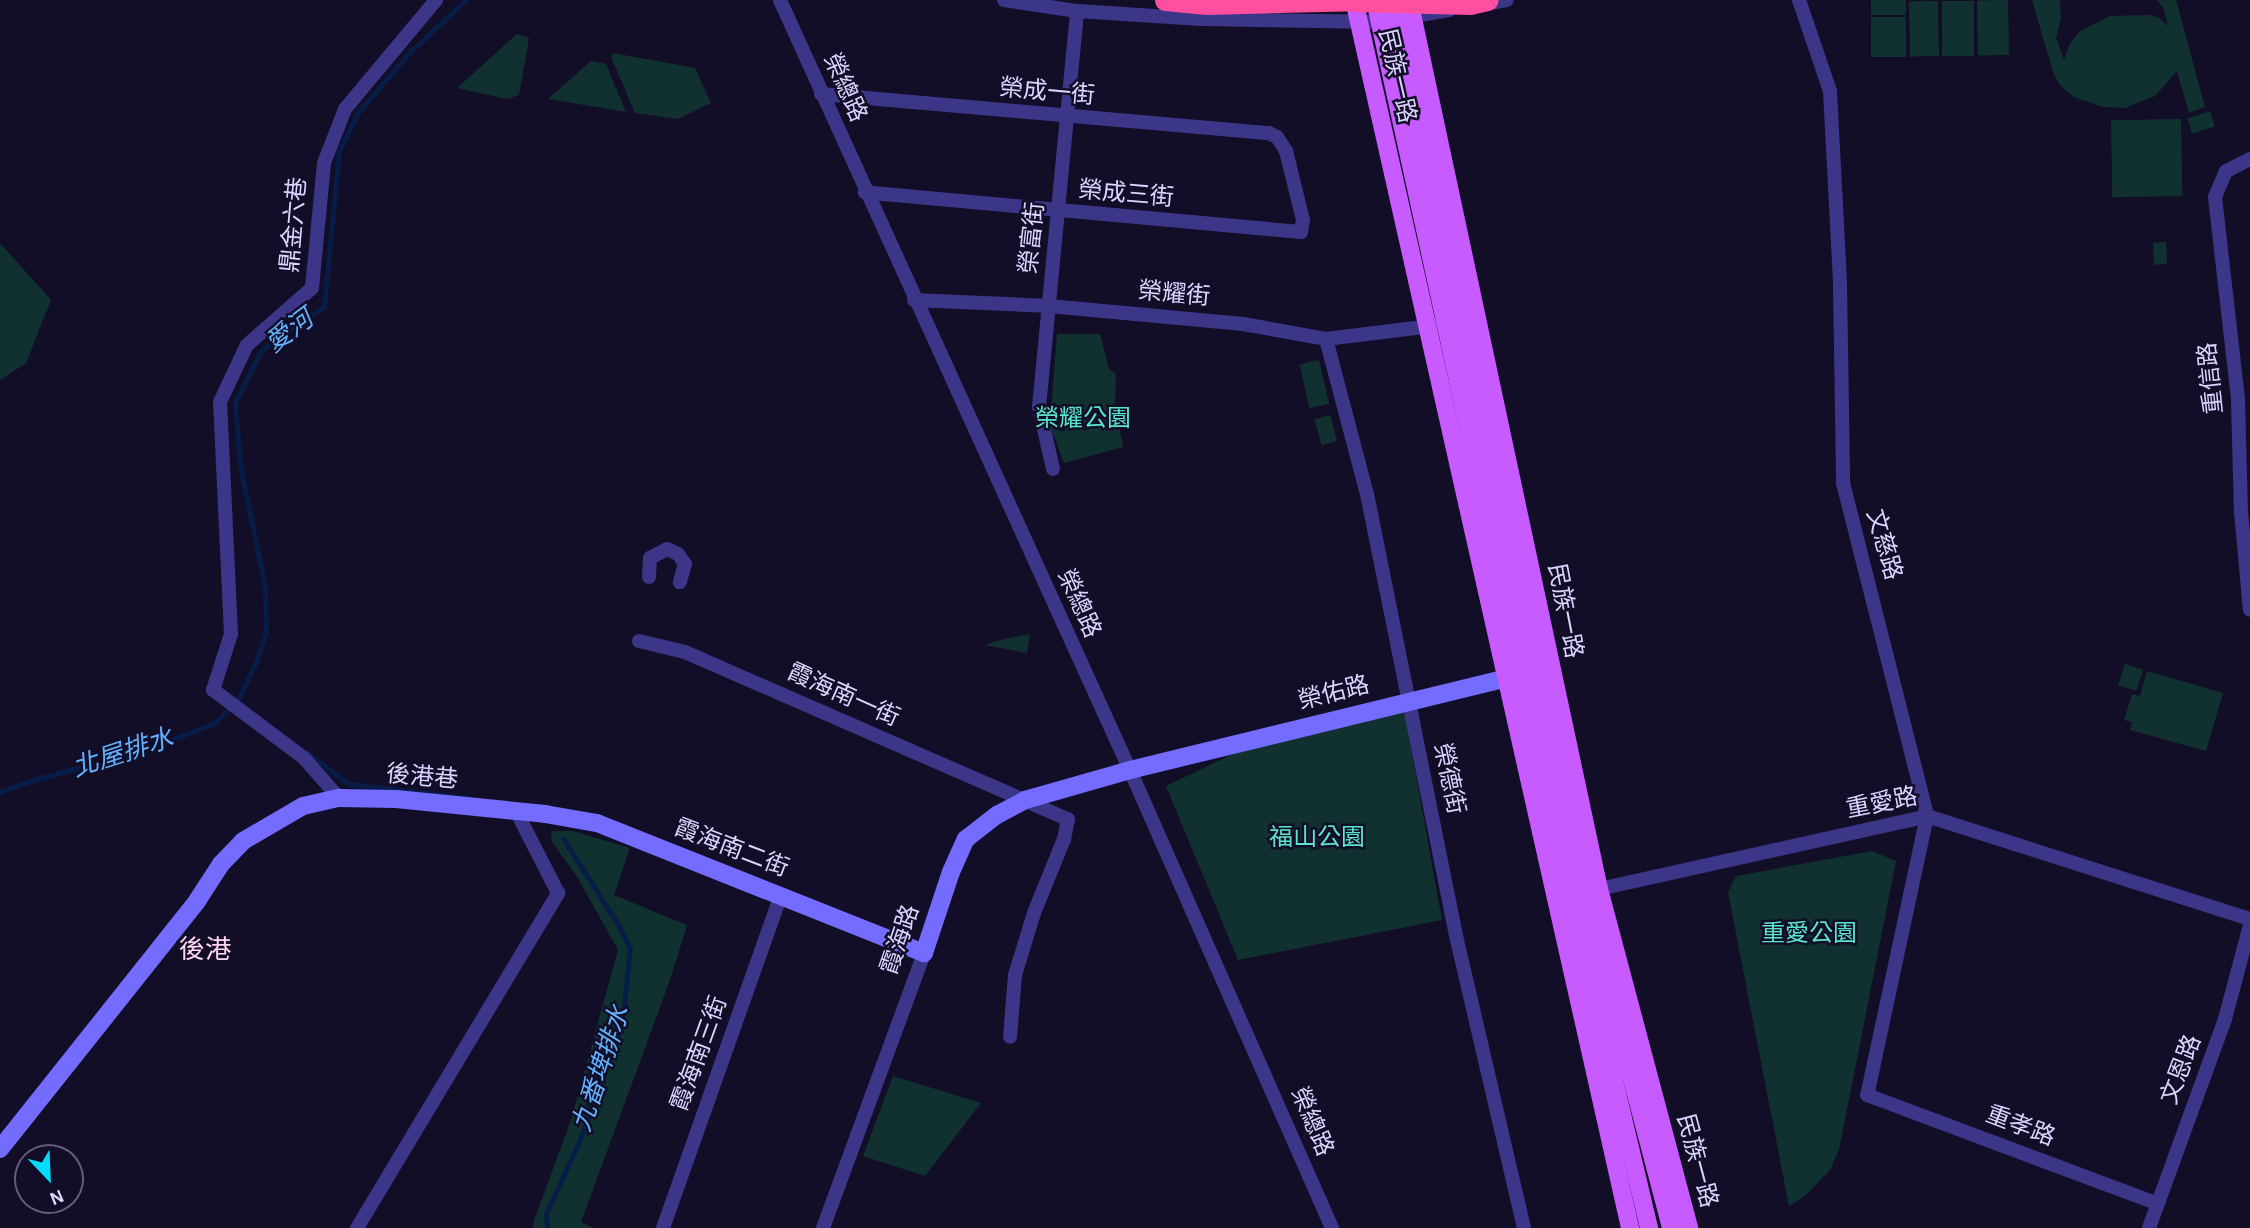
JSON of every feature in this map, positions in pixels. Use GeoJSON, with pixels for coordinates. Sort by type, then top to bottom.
{"type":"FeatureCollection","features":[{"type":"Feature","properties":{"kind":"highway"},"geometry":{"type":"LineString","coordinates":[[1165,0],[1207,4],[1362,5],[1470,4],[1488,0]]}},
{"type":"Feature","properties":{"kind":"main road","name":"民族一路"},"geometry":{"type":"LineString","coordinates":[[1392,0],[1399,15],[1453,323],[1649,1228]]}},
{"type":"Feature","properties":{"kind":"main road","name":"民族一路"},"geometry":{"type":"LineString","coordinates":[[1362,5],[1399,15]]}},
{"type":"Feature","properties":{"kind":"main road","name":"民族一路"},"geometry":{"type":"LineString","coordinates":[[1362,5],[1453,323],[1576,894],[1671,1228]]}},
{"type":"Feature","properties":{"kind":"main road","name":"民族一路"},"geometry":{"type":"LineString","coordinates":[[1576,894],[1630,1228]]}},
{"type":"Feature","properties":{"kind":"main road","name":"民族一路"},"geometry":{"type":"LineString","coordinates":[[1576,894],[1689,1228]]}},
{"type":"Feature","properties":{"kind":"street","name":"鼎金六巷"},"geometry":{"type":"LineString","coordinates":[[339,798],[304,758],[213,690],[232,634],[220,402],[247,345],[312,288],[324,163],[345,109],[436,0]]}},
{"type":"Feature","properties":{"kind":"street","name":"榮總路"},"geometry":{"type":"LineString","coordinates":[[780,0],[914,300],[1130,770],[1332,1228]]}},
{"type":"Feature","properties":{"kind":"street"},"geometry":{"type":"LineString","coordinates":[[1004,0],[1077,11],[1200,19],[1281,19],[1362,5]]}},
{"type":"Feature","properties":{"kind":"street"},"geometry":{"type":"LineString","coordinates":[[1281,19],[1301,12],[1317,0]]}},
{"type":"Feature","properties":{"kind":"street"},"geometry":{"type":"LineString","coordinates":[[1399,15],[1507,0]]}},
{"type":"Feature","properties":{"kind":"street","name":"文慈路"},"geometry":{"type":"LineString","coordinates":[[1799,0],[1830,90],[1840,284],[1843,483],[1927,816],[1867,1095]]}},
{"type":"Feature","properties":{"kind":"street","name":"榮富街"},"geometry":{"type":"LineString","coordinates":[[1053,469],[1039,407],[1069,118],[1077,11]]}},
{"type":"Feature","properties":{"kind":"street","name":"榮成一街"},"geometry":{"type":"LineString","coordinates":[[821,94],[1069,118],[1269,133],[1283,144],[1289,158],[1300,202],[1301,232]]}},
{"type":"Feature","properties":{"kind":"street","name":"重信路"},"geometry":{"type":"LineString","coordinates":[[2250,159],[2226,171],[2216,197],[2238,399],[2241,512],[2250,610]]}},
{"type":"Feature","properties":{"kind":"street","name":"榮成三街"},"geometry":{"type":"LineString","coordinates":[[865,192],[1059,212],[1301,232]]}},
{"type":"Feature","properties":{"kind":"street","name":"榮耀街"},"geometry":{"type":"LineString","coordinates":[[914,300],[1049,306],[1243,324],[1326,339],[1453,323]]}},
{"type":"Feature","properties":{"kind":"street","name":"榮德街"},"geometry":{"type":"LineString","coordinates":[[1326,339],[1367,494],[1457,940],[1524,1228]]}},
{"type":"Feature","properties":{"kind":"street"},"geometry":{"type":"LineString","coordinates":[[649,577],[650,558],[667,549],[678,554],[685,564],[680,582]]}},
{"type":"Feature","properties":{"kind":"street","name":"霞海南一街"},"geometry":{"type":"LineString","coordinates":[[639,641],[685,652],[1068,819],[1064,839],[1034,913],[1014,975],[1010,1037]]}},
{"type":"Feature","properties":{"kind":"street","name":"榮佑路"},"geometry":{"type":"LineString","coordinates":[[1130,770],[1527,674]]}},
{"type":"Feature","properties":{"kind":"street","name":"霞海路"},"geometry":{"type":"LineString","coordinates":[[823,1228],[951,872],[966,839],[997,815],[1025,800],[1130,770]]}},
{"type":"Feature","properties":{"kind":"street","name":"後港巷"},"geometry":{"type":"LineString","coordinates":[[0,1149],[238,846],[303,806],[339,798],[396,799],[516,811]]}},
{"type":"Feature","properties":{"kind":"street"},"geometry":{"type":"LineString","coordinates":[[357,1228],[558,893],[516,811]]}},
{"type":"Feature","properties":{"kind":"street","name":"霞海南二街"},"geometry":{"type":"LineString","coordinates":[[516,811],[597,823],[924,953]]}},
{"type":"Feature","properties":{"kind":"street","name":"重愛路"},"geometry":{"type":"LineString","coordinates":[[1576,894],[1927,816],[2250,919]]}},
{"type":"Feature","properties":{"kind":"street","name":"霞海南三街"},"geometry":{"type":"LineString","coordinates":[[663,1228],[781,895]]}},
{"type":"Feature","properties":{"kind":"street","name":"文恩路"},"geometry":{"type":"LineString","coordinates":[[2149,1228],[2225,1019],[2250,925]]}},
{"type":"Feature","properties":{"kind":"street","name":"重孝路"},"geometry":{"type":"LineString","coordinates":[[1867,1095],[2156,1203]]}},
{"type":"Feature","properties":{"kind":"green space"},"geometry":{"type":"Polygon","coordinates":[[[1871,0],[1906,0],[1906,15],[1871,15],[1871,0]]]}},
{"type":"Feature","properties":{"kind":"green space"},"geometry":{"type":"Polygon","coordinates":[[[2008,0],[2009,55],[1978,56],[1977,1],[2008,0]]]}},
{"type":"Feature","properties":{"kind":"green space"},"geometry":{"type":"Polygon","coordinates":[[[2032,0],[2060,0],[2061,19],[2056,38],[2064,60],[2070,43],[2080,31],[2110,16],[2150,15],[2159,18],[2168,26],[2164,9],[2157,0],[2176,0],[2205,107],[2189,113],[2177,71],[2155,96],[2125,108],[2103,107],[2074,97],[2059,84],[2054,75],[2032,0]]]}},
{"type":"Feature","properties":{"kind":"green space"},"geometry":{"type":"Polygon","coordinates":[[[1938,1],[1939,56],[1910,56],[1909,2],[1938,1]]]}},
{"type":"Feature","properties":{"kind":"green space"},"geometry":{"type":"Polygon","coordinates":[[[1942,1],[1974,1],[1974,56],[1942,56],[1942,1]]]}},
{"type":"Feature","properties":{"kind":"green space"},"geometry":{"type":"Polygon","coordinates":[[[1871,17],[1906,17],[1906,57],[1871,57],[1871,17]]]}},
{"type":"Feature","properties":{"kind":"green space"},"geometry":{"type":"Polygon","coordinates":[[[517,34],[529,38],[519,95],[507,99],[457,88],[517,34]]]}},
{"type":"Feature","properties":{"kind":"green space"},"geometry":{"type":"Polygon","coordinates":[[[613,53],[695,68],[711,103],[678,119],[635,113],[611,57],[613,53]]]}},
{"type":"Feature","properties":{"kind":"green space"},"geometry":{"type":"Polygon","coordinates":[[[591,61],[606,64],[626,112],[548,99],[591,61]]]}},
{"type":"Feature","properties":{"kind":"green space"},"geometry":{"type":"Polygon","coordinates":[[[2210,111],[2215,126],[2192,134],[2187,118],[2210,111]]]}},
{"type":"Feature","properties":{"kind":"green space"},"geometry":{"type":"Polygon","coordinates":[[[2181,119],[2182,196],[2112,197],[2111,120],[2181,119]]]}},
{"type":"Feature","properties":{"kind":"green space"},"geometry":{"type":"Polygon","coordinates":[[[2166,242],[2167,264],[2154,265],[2153,243],[2166,242]]]}},
{"type":"Feature","properties":{"kind":"green space"},"geometry":{"type":"Polygon","coordinates":[[[0,243],[51,300],[26,363],[0,380],[0,243]]]}},
{"type":"Feature","properties":{"kind":"green space","name":"榮耀公園"},"geometry":{"type":"Polygon","coordinates":[[[1057,334],[1100,334],[1109,369],[1116,373],[1115,406],[1123,447],[1064,463],[1050,425],[1057,334]]]}},
{"type":"Feature","properties":{"kind":"green space"},"geometry":{"type":"Polygon","coordinates":[[[1319,360],[1329,404],[1310,408],[1300,364],[1319,360]]]}},
{"type":"Feature","properties":{"kind":"green space"},"geometry":{"type":"Polygon","coordinates":[[[1330,415],[1337,441],[1322,445],[1315,419],[1330,415]]]}},
{"type":"Feature","properties":{"kind":"green space"},"geometry":{"type":"Polygon","coordinates":[[[1030,634],[1027,653],[985,645],[1004,639],[1030,634]]]}},
{"type":"Feature","properties":{"kind":"green space"},"geometry":{"type":"Polygon","coordinates":[[[2125,664],[2143,670],[2136,691],[2118,685],[2125,664]]]}},
{"type":"Feature","properties":{"kind":"green space"},"geometry":{"type":"Polygon","coordinates":[[[2147,671],[2223,693],[2206,751],[2130,730],[2132,722],[2124,720],[2132,694],[2140,696],[2147,671]]]}},
{"type":"Feature","properties":{"kind":"green space","name":"福山公園"},"geometry":{"type":"Polygon","coordinates":[[[1404,709],[1442,920],[1238,960],[1166,786],[1237,752],[1404,709]]]}},
{"type":"Feature","properties":{"kind":"green space"},"geometry":{"type":"Polygon","coordinates":[[[551,831],[573,831],[630,848],[614,895],[687,925],[670,980],[581,1222],[594,1228],[533,1228],[571,1120],[618,950],[576,875],[552,842],[551,831]]]}},
{"type":"Feature","properties":{"kind":"green space","name":"重愛公園"},"geometry":{"type":"Polygon","coordinates":[[[1872,851],[1896,861],[1839,1150],[1830,1170],[1805,1196],[1789,1206],[1728,892],[1736,876],[1872,851]]]}},
{"type":"Feature","properties":{"kind":"green space"},"geometry":{"type":"Polygon","coordinates":[[[893,1076],[981,1103],[925,1176],[863,1156],[893,1076]]]}},
{"type":"Feature","properties":{"kind":"waterway","name":"愛河"},"geometry":{"type":"LineString","coordinates":[[0,792],[33,780],[145,750],[215,723],[238,700],[256,662],[266,632],[265,588],[240,465],[235,403],[261,351],[283,333],[324,307],[339,152],[357,114],[409,53],[466,0]]}},
{"type":"Feature","properties":{"kind":"waterway","name":"九番埤排水"},"geometry":{"type":"LineString","coordinates":[[308,753],[349,784],[470,798]]}},
{"type":"Feature","properties":{"kind":"waterway","name":"九番埤排水"},"geometry":{"type":"LineString","coordinates":[[547,1228],[546,1214],[579,1142],[622,1024],[630,949],[619,926],[563,839]]}},
{"type":"Feature","properties":{"kind":"district","name":"後港"},"geometry":{"type":"Point","coordinates":[205,951]}},
{"type":"Feature","properties":{"kind":"water label","name":"北屋排水"},"geometry":{"type":"Point","coordinates":[123,754]}}]}
